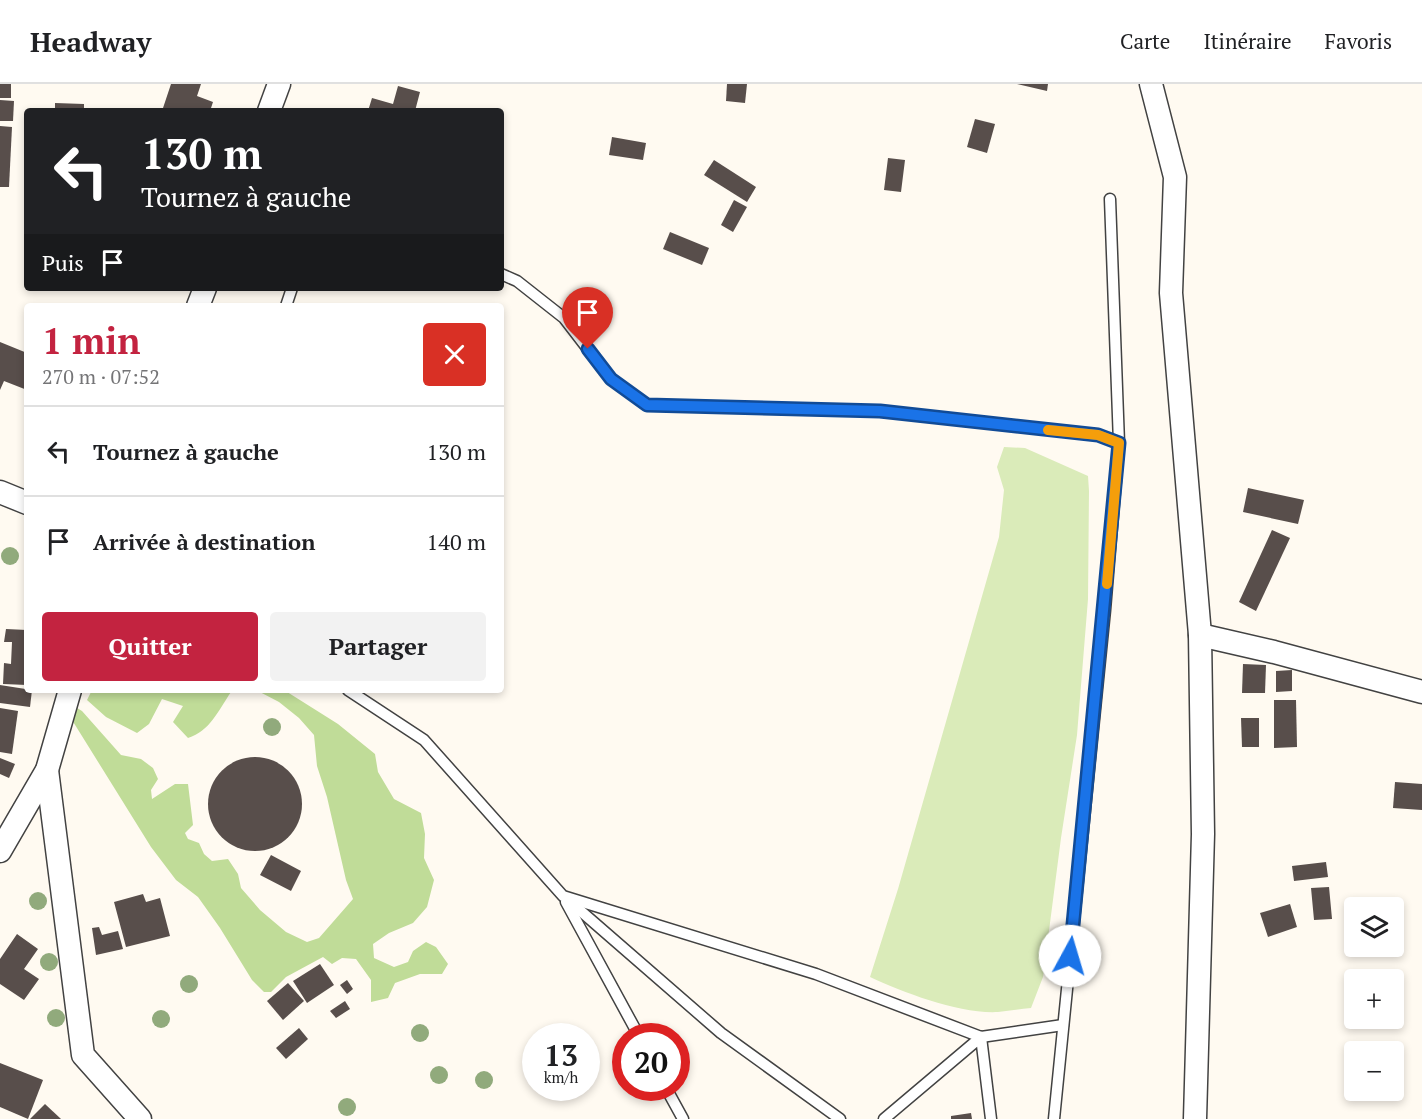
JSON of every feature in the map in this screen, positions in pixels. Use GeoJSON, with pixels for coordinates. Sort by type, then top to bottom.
{"type":"FeatureCollection","features":[{"type":"Feature","properties":{"kind":"street"},"geometry":{"type":"LineString","coordinates":[[270,108],[279,84]]}},
{"type":"Feature","properties":{"kind":"street"},"geometry":{"type":"LineString","coordinates":[[1151,84],[1175,177],[1171,293],[1200,635],[1203,834],[1195,1119]]}},
{"type":"Feature","properties":{"kind":"street"},"geometry":{"type":"LineString","coordinates":[[0,492],[24,502]]}},
{"type":"Feature","properties":{"kind":"street"},"geometry":{"type":"LineString","coordinates":[[1200,635],[1274,652],[1422,693]]}},
{"type":"Feature","properties":{"kind":"street"},"geometry":{"type":"LineString","coordinates":[[0,851],[47,770],[69,693]]}},
{"type":"Feature","properties":{"kind":"street"},"geometry":{"type":"LineString","coordinates":[[47,770],[83,1055],[140,1119]]}},
{"type":"Feature","properties":{"kind":"lane"},"geometry":{"type":"LineString","coordinates":[[1054,1119],[1105,610],[1119,443],[1110,199]]}},
{"type":"Feature","properties":{"kind":"lane"},"geometry":{"type":"LineString","coordinates":[[504,275],[517,281],[564,318],[611,379],[647,405],[880,411],[1098,435],[1119,443]]}},
{"type":"Feature","properties":{"kind":"lane"},"geometry":{"type":"LineString","coordinates":[[353,693],[424,740],[563,896],[721,1033],[840,1119]]}},
{"type":"Feature","properties":{"kind":"lane"},"geometry":{"type":"LineString","coordinates":[[563,896],[816,974],[981,1037],[1064,1024]]}},
{"type":"Feature","properties":{"kind":"lane"},"geometry":{"type":"LineString","coordinates":[[563,896],[632,1023]]}},
{"type":"Feature","properties":{"kind":"lane"},"geometry":{"type":"LineString","coordinates":[[884,1119],[981,1037]]}},
{"type":"Feature","properties":{"kind":"lane"},"geometry":{"type":"LineString","coordinates":[[981,1037],[992,1119]]}},
{"type":"Feature","properties":{"kind":"lane"},"geometry":{"type":"LineString","coordinates":[[673,1101],[683,1119]]}},
{"type":"Feature","properties":{"kind":"green space"},"geometry":{"type":"Polygon","coordinates":[[[1004,447],[1025,448],[1088,476],[1088,599],[1077,735],[1043,977],[1031,1008],[983,1012],[933,1001],[899,990],[870,977],[898,889],[999,537],[1004,490],[997,467],[1004,447]]]}},
{"type":"Feature","properties":{"kind":"green space"},"geometry":{"type":"Polygon","coordinates":[[[90,693],[230,693],[208,725],[196,735],[188,738],[173,722],[183,706],[162,699],[149,724],[137,733],[106,717],[87,700],[90,693]]]}},
{"type":"Feature","properties":{"kind":"green space"},"geometry":{"type":"Polygon","coordinates":[[[262,693],[289,693],[338,724],[375,754],[378,772],[394,799],[421,813],[425,834],[424,858],[434,880],[427,907],[413,923],[389,933],[373,944],[374,958],[394,967],[408,962],[413,951],[426,942],[436,947],[448,964],[442,974],[420,974],[395,983],[388,998],[371,1002],[371,980],[356,959],[342,958],[332,964],[323,957],[286,977],[271,992],[264,992],[252,980],[198,897],[176,880],[151,847],[72,720],[77,708],[121,755],[141,759],[153,768],[158,779],[151,790],[152,799],[175,784],[188,784],[193,825],[185,833],[188,839],[199,843],[204,854],[212,861],[228,859],[238,874],[241,888],[260,910],[286,932],[307,942],[319,938],[353,899],[317,766],[314,735],[299,718],[279,702],[262,693]]]}},
{"type":"Feature","properties":{"kind":"building"},"geometry":{"type":"Polygon","coordinates":[[[0,84],[11,84],[11,98],[0,98],[0,84]]]}},
{"type":"Feature","properties":{"kind":"building"},"geometry":{"type":"Polygon","coordinates":[[[171,84],[201,84],[197,96],[213,102],[211,108],[163,108],[171,84]]]}},
{"type":"Feature","properties":{"kind":"building"},"geometry":{"type":"Polygon","coordinates":[[[727,84],[747,84],[745,103],[726,101],[727,84]]]}},
{"type":"Feature","properties":{"kind":"building"},"geometry":{"type":"Polygon","coordinates":[[[1017,84],[1048,84],[1047,91],[1017,84]]]}},
{"type":"Feature","properties":{"kind":"building"},"geometry":{"type":"Polygon","coordinates":[[[398,86],[420,92],[416,108],[369,108],[372,98],[393,104],[398,86]]]}},
{"type":"Feature","properties":{"kind":"building"},"geometry":{"type":"Polygon","coordinates":[[[0,100],[14,101],[13,121],[0,121],[0,100]]]}},
{"type":"Feature","properties":{"kind":"building"},"geometry":{"type":"Polygon","coordinates":[[[55,103],[84,104],[84,108],[55,108],[55,103]]]}},
{"type":"Feature","properties":{"kind":"building"},"geometry":{"type":"Polygon","coordinates":[[[975,119],[995,124],[987,153],[967,147],[975,119]]]}},
{"type":"Feature","properties":{"kind":"building"},"geometry":{"type":"Polygon","coordinates":[[[0,126],[12,127],[9,187],[0,187],[0,126]]]}},
{"type":"Feature","properties":{"kind":"building"},"geometry":{"type":"Polygon","coordinates":[[[612,137],[646,143],[643,160],[609,155],[612,137]]]}},
{"type":"Feature","properties":{"kind":"building"},"geometry":{"type":"Polygon","coordinates":[[[888,158],[905,160],[901,192],[884,190],[888,158]]]}},
{"type":"Feature","properties":{"kind":"building"},"geometry":{"type":"Polygon","coordinates":[[[714,160],[756,187],[747,202],[704,175],[714,160]]]}},
{"type":"Feature","properties":{"kind":"building"},"geometry":{"type":"Polygon","coordinates":[[[734,200],[747,207],[733,232],[721,225],[734,200]]]}},
{"type":"Feature","properties":{"kind":"building"},"geometry":{"type":"Polygon","coordinates":[[[670,232],[709,248],[702,265],[663,249],[670,232]]]}},
{"type":"Feature","properties":{"kind":"building"},"geometry":{"type":"Polygon","coordinates":[[[0,342],[24,352],[24,389],[4,381],[0,390],[0,342]]]}},
{"type":"Feature","properties":{"kind":"building"},"geometry":{"type":"Polygon","coordinates":[[[1248,488],[1304,500],[1298,524],[1243,512],[1248,488]]]}},
{"type":"Feature","properties":{"kind":"building"},"geometry":{"type":"Polygon","coordinates":[[[1272,530],[1290,538],[1256,611],[1239,602],[1272,530]]]}},
{"type":"Feature","properties":{"kind":"building"},"geometry":{"type":"Polygon","coordinates":[[[6,629],[24,630],[24,685],[3,684],[4,663],[11,664],[12,642],[4,642],[6,629]]]}},
{"type":"Feature","properties":{"kind":"building"},"geometry":{"type":"Polygon","coordinates":[[[1243,664],[1266,665],[1265,693],[1242,693],[1243,664]]]}},
{"type":"Feature","properties":{"kind":"building"},"geometry":{"type":"Polygon","coordinates":[[[1292,670],[1292,691],[1276,692],[1276,671],[1292,670]]]}},
{"type":"Feature","properties":{"kind":"building"},"geometry":{"type":"Polygon","coordinates":[[[0,685],[24,689],[24,693],[32,693],[30,707],[0,703],[0,685]]]}},
{"type":"Feature","properties":{"kind":"building"},"geometry":{"type":"Polygon","coordinates":[[[1274,700],[1296,700],[1297,747],[1274,748],[1274,700]]]}},
{"type":"Feature","properties":{"kind":"building"},"geometry":{"type":"Polygon","coordinates":[[[0,708],[18,711],[12,754],[0,752],[0,708]]]}},
{"type":"Feature","properties":{"kind":"building"},"geometry":{"type":"Polygon","coordinates":[[[1241,718],[1259,718],[1259,747],[1242,747],[1241,718]]]}},
{"type":"Feature","properties":{"kind":"building"},"geometry":{"type":"Polygon","coordinates":[[[255,757],[273,761],[288,771],[298,786],[302,804],[298,822],[288,837],[273,847],[255,851],[237,847],[222,837],[212,822],[208,804],[212,786],[222,771],[237,761],[255,757]]]}},
{"type":"Feature","properties":{"kind":"building"},"geometry":{"type":"Polygon","coordinates":[[[0,758],[15,764],[9,778],[0,774],[0,758]]]}},
{"type":"Feature","properties":{"kind":"building"},"geometry":{"type":"Polygon","coordinates":[[[1395,782],[1422,784],[1422,810],[1393,808],[1395,782]]]}},
{"type":"Feature","properties":{"kind":"building"},"geometry":{"type":"Polygon","coordinates":[[[271,855],[301,871],[291,891],[260,875],[271,855]]]}},
{"type":"Feature","properties":{"kind":"building"},"geometry":{"type":"Polygon","coordinates":[[[1326,862],[1328,877],[1294,881],[1292,866],[1326,862]]]}},
{"type":"Feature","properties":{"kind":"building"},"geometry":{"type":"Polygon","coordinates":[[[1329,887],[1332,919],[1314,920],[1311,888],[1329,887]]]}},
{"type":"Feature","properties":{"kind":"building"},"geometry":{"type":"Polygon","coordinates":[[[143,894],[146,902],[160,898],[170,936],[126,947],[114,902],[143,894]]]}},
{"type":"Feature","properties":{"kind":"building"},"geometry":{"type":"Polygon","coordinates":[[[1290,904],[1297,927],[1268,937],[1260,913],[1290,904]]]}},
{"type":"Feature","properties":{"kind":"building"},"geometry":{"type":"Polygon","coordinates":[[[99,927],[102,935],[118,931],[123,949],[96,955],[92,928],[99,927]]]}},
{"type":"Feature","properties":{"kind":"building"},"geometry":{"type":"Polygon","coordinates":[[[17,934],[38,949],[24,969],[39,979],[24,1000],[0,984],[0,959],[17,934]]]}},
{"type":"Feature","properties":{"kind":"building"},"geometry":{"type":"Polygon","coordinates":[[[320,964],[334,985],[307,1003],[293,981],[320,964]]]}},
{"type":"Feature","properties":{"kind":"building"},"geometry":{"type":"Polygon","coordinates":[[[347,980],[353,989],[347,994],[340,985],[347,980]]]}},
{"type":"Feature","properties":{"kind":"building"},"geometry":{"type":"Polygon","coordinates":[[[288,983],[304,1001],[283,1020],[267,1001],[288,983]]]}},
{"type":"Feature","properties":{"kind":"building"},"geometry":{"type":"Polygon","coordinates":[[[345,1001],[350,1009],[336,1018],[330,1011],[345,1001]]]}},
{"type":"Feature","properties":{"kind":"building"},"geometry":{"type":"Polygon","coordinates":[[[299,1028],[308,1039],[286,1059],[276,1048],[299,1028]]]}},
{"type":"Feature","properties":{"kind":"building"},"geometry":{"type":"Polygon","coordinates":[[[0,1063],[43,1080],[28,1119],[0,1107],[0,1063]]]}},
{"type":"Feature","properties":{"kind":"building"},"geometry":{"type":"Polygon","coordinates":[[[45,1104],[61,1119],[30,1119],[45,1104]]]}},
{"type":"Feature","properties":{"kind":"building"},"geometry":{"type":"Polygon","coordinates":[[[971,1113],[972,1119],[951,1119],[951,1116],[971,1113]]]}},
{"type":"Feature","properties":{"kind":"slow traffic"},"geometry":{"type":"LineString","coordinates":[[1048,430],[1098,435],[1119,443],[1107,584]]}},
{"type":"Feature","properties":{"kind":"route"},"geometry":{"type":"LineString","coordinates":[[588,349],[611,379],[647,405],[880,411],[1098,435],[1119,443],[1105,610],[1070,956]]}}]}
